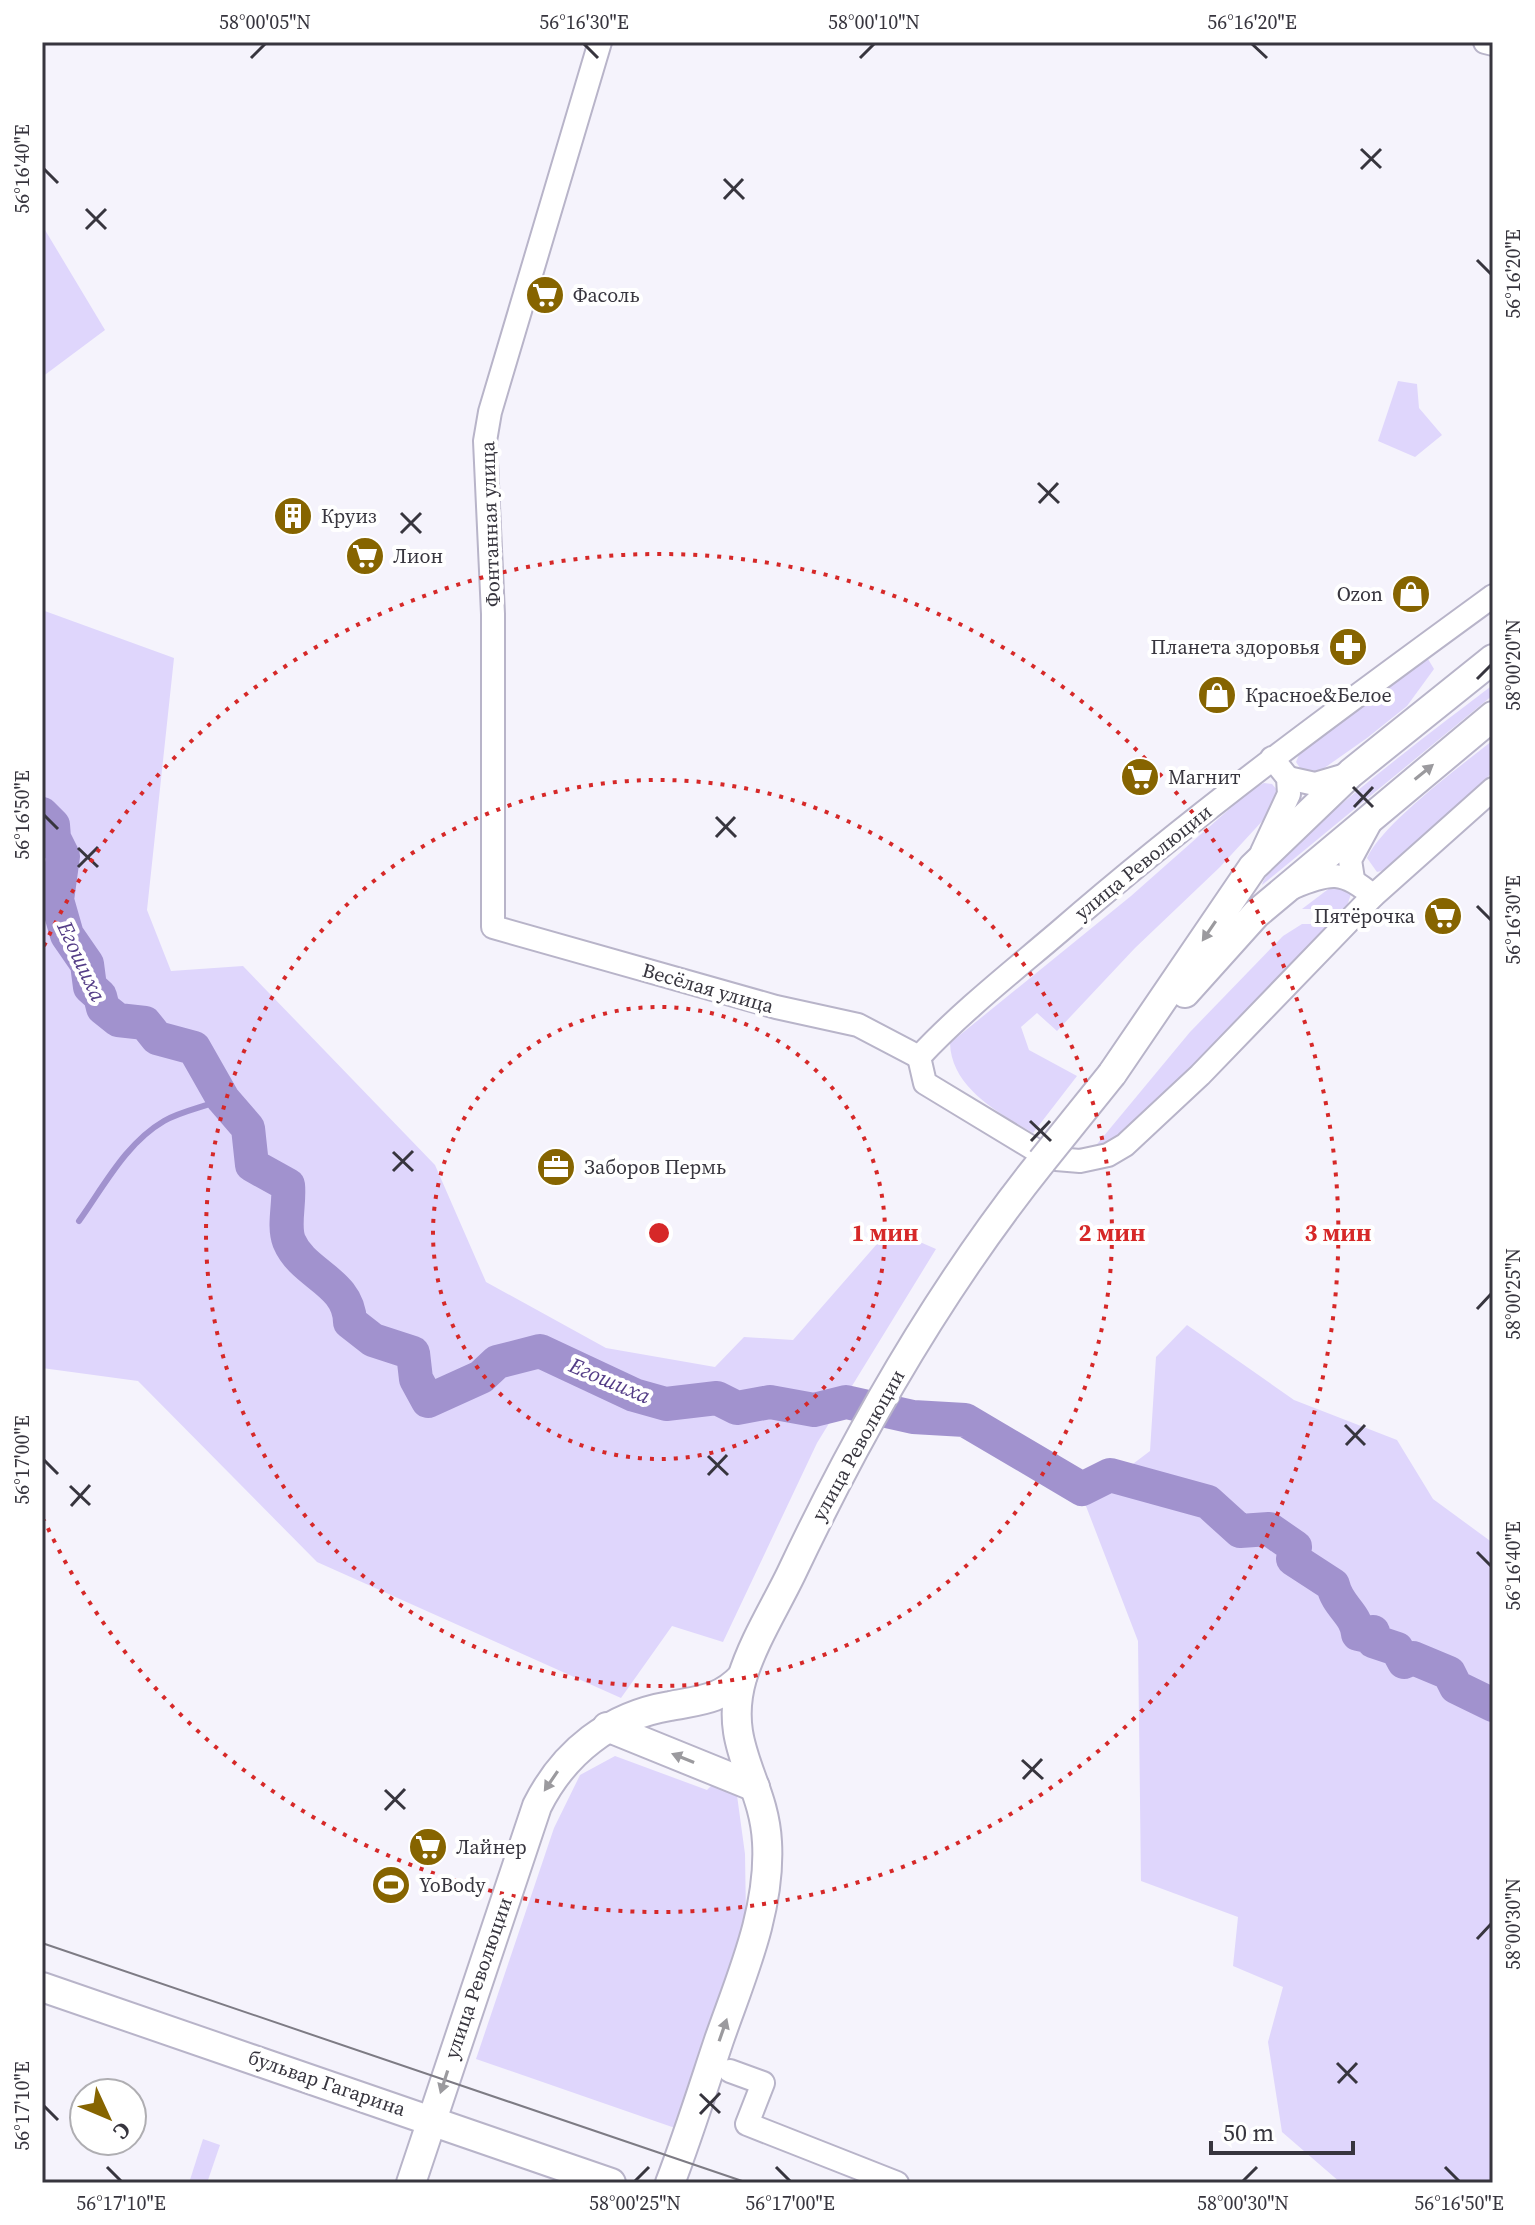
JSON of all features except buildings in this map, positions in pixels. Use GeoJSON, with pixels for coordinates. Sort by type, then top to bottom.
{"type":"FeatureCollection","features":[{"type":"Feature","properties":{"kind":"main road","name":"улица Революции"},"geometry":{"type":"LineString","coordinates":[[1112,1074],[1253,867],[1351,773],[1493,659]]}},
{"type":"Feature","properties":{"kind":"main road","name":"улица Революции"},"geometry":{"type":"LineString","coordinates":[[670,2183],[761,1920],[767,1841],[755,1787],[737,1738],[736,1712],[742,1677],[808,1538],[894,1377],[944,1297],[1013,1197],[1112,1074],[1256,914],[1493,716]]}},
{"type":"Feature","properties":{"kind":"main road","name":"улица Революции"},"geometry":{"type":"LineString","coordinates":[[411,2183],[537,1806],[550,1780],[574,1752],[607,1727],[635,1714],[706,1702],[727,1692],[742,1677]]}},
{"type":"Feature","properties":{"kind":"main road"},"geometry":{"type":"LineString","coordinates":[[607,1727],[755,1787]]}},
{"type":"Feature","properties":{"kind":"main road","name":"бульвар Гагарина"},"geometry":{"type":"LineString","coordinates":[[42,1987],[611,2183]]}},
{"type":"Feature","properties":{"kind":"street","name":"Фонтанная улица"},"geometry":{"type":"LineString","coordinates":[[493,927],[493,614],[485,441],[490,412],[600,42]]}},
{"type":"Feature","properties":{"kind":"street"},"geometry":{"type":"LineString","coordinates":[[1485,42],[1493,44]]}},
{"type":"Feature","properties":{"kind":"street","name":"улица Революции"},"geometry":{"type":"LineString","coordinates":[[919,1057],[943,1031],[1094,902],[1272,758],[1493,596]]}},
{"type":"Feature","properties":{"kind":"street"},"geometry":{"type":"LineString","coordinates":[[1253,867],[1282,815],[1289,794],[1288,778],[1272,758]]}},
{"type":"Feature","properties":{"kind":"street"},"geometry":{"type":"LineString","coordinates":[[1288,778],[1315,784],[1351,773]]}},
{"type":"Feature","properties":{"kind":"street"},"geometry":{"type":"LineString","coordinates":[[919,1057],[925,1083],[1039,1152],[1080,1161],[1108,1155],[1125,1145],[1200,1075],[1373,896],[1493,789]]}},
{"type":"Feature","properties":{"kind":"street"},"geometry":{"type":"LineString","coordinates":[[1353,879],[1350,860],[1359,837],[1384,804]]}},
{"type":"Feature","properties":{"kind":"street"},"geometry":{"type":"LineString","coordinates":[[1278,893],[1312,880],[1340,875],[1353,879],[1373,896]]}},
{"type":"Feature","properties":{"kind":"street","name":"Весёлая улица"},"geometry":{"type":"LineString","coordinates":[[493,927],[776,1007],[858,1025],[919,1057]]}},
{"type":"Feature","properties":{"kind":"street"},"geometry":{"type":"LineString","coordinates":[[730,2071],[763,2083],[747,2124],[897,2183]]}},
{"type":"Feature","properties":{"kind":"shaded area"},"geometry":{"type":"Polygon","coordinates":[[[42,225],[105,330],[42,377],[42,225]]]}},
{"type":"Feature","properties":{"kind":"shaded area"},"geometry":{"type":"Polygon","coordinates":[[[1398,381],[1417,384],[1419,408],[1442,435],[1415,457],[1378,441],[1398,381]]]}},
{"type":"Feature","properties":{"kind":"shaded area"},"geometry":{"type":"Polygon","coordinates":[[[42,610],[174,658],[147,910],[171,971],[243,966],[435,1165],[486,1282],[606,1348],[715,1367],[744,1337],[793,1340],[890,1229],[936,1249],[817,1443],[723,1642],[672,1626],[621,1698],[317,1562],[138,1381],[42,1368],[42,610]]]}},
{"type":"Feature","properties":{"kind":"shaded area"},"geometry":{"type":"Polygon","coordinates":[[[1428,659],[1434,669],[1407,706],[1320,771],[1302,771],[1296,762],[1301,750],[1428,659]]]}},
{"type":"Feature","properties":{"kind":"shaded area"},"geometry":{"type":"Polygon","coordinates":[[[1493,685],[1493,695],[1262,885],[1272,869],[1328,815],[1493,685]]]}},
{"type":"Feature","properties":{"kind":"shaded area"},"geometry":{"type":"Polygon","coordinates":[[[1493,740],[1493,772],[1385,870],[1377,872],[1367,858],[1389,828],[1493,740]]]}},
{"type":"Feature","properties":{"kind":"shaded area"},"geometry":{"type":"Polygon","coordinates":[[[1264,783],[1272,784],[1278,791],[1278,804],[1057,1031],[1037,1013],[1021,1027],[1029,1050],[1077,1076],[1033,1133],[1005,1117],[967,1086],[952,1059],[950,1043],[1131,896],[1252,789],[1264,783]]]}},
{"type":"Feature","properties":{"kind":"shaded area"},"geometry":{"type":"Polygon","coordinates":[[[1335,884],[1348,889],[1351,894],[1346,909],[1302,909],[1335,884]]]}},
{"type":"Feature","properties":{"kind":"shaded area"},"geometry":{"type":"Polygon","coordinates":[[[1302,924],[1331,924],[1129,1131],[1093,1149],[1190,1032],[1283,936],[1302,924]]]}},
{"type":"Feature","properties":{"kind":"shaded area"},"geometry":{"type":"Polygon","coordinates":[[[1187,1325],[1294,1400],[1397,1440],[1433,1499],[1493,1543],[1493,2183],[1341,2183],[1282,2132],[1268,2042],[1283,1987],[1233,1966],[1238,1917],[1141,1881],[1138,1641],[1084,1501],[1150,1451],[1156,1357],[1187,1325]]]}},
{"type":"Feature","properties":{"kind":"shaded area"},"geometry":{"type":"Polygon","coordinates":[[[615,1756],[707,1790],[714,1783],[736,1788],[745,1854],[746,1917],[675,2128],[476,2059],[554,1828],[580,1775],[615,1756]]]}},
{"type":"Feature","properties":{"kind":"shaded area"},"geometry":{"type":"Polygon","coordinates":[[[203,2139],[220,2145],[207,2183],[189,2183],[203,2139]]]}},
{"type":"Feature","properties":{"kind":"waterway","name":"Егошиха"},"geometry":{"type":"LineString","coordinates":[[42,814],[53,825],[54,838],[63,856],[57,900],[67,935],[87,964],[90,987],[100,996],[103,1008],[118,1020],[145,1023],[157,1038],[194,1048],[223,1099],[248,1128],[252,1165],[288,1185],[287,1235],[296,1253],[342,1297],[350,1322],[373,1340],[413,1353],[416,1379],[428,1401],[481,1377],[497,1362],[540,1351],[634,1395],[666,1404],[717,1398],[737,1408],[770,1402],[814,1410],[846,1402],[913,1417],[965,1420],[1082,1489],[1110,1475],[1208,1502],[1240,1531],[1269,1529],[1295,1547],[1293,1559],[1333,1585],[1338,1599],[1354,1620],[1358,1634],[1367,1636],[1373,1632],[1373,1641],[1397,1649],[1404,1662],[1413,1658],[1449,1673],[1456,1687],[1493,1705]]}},
{"type":"Feature","properties":{"kind":"waterway"},"geometry":{"type":"LineString","coordinates":[[79,1221],[127,1153],[150,1130],[171,1118],[223,1099]]}},
{"type":"Feature","properties":{"kind":"tram line"},"geometry":{"type":"LineString","coordinates":[[42,1943],[748,2183]]}},
{"type":"Feature","properties":{"kind":"place","name":"Фасоль"},"geometry":{"type":"Point","coordinates":[545,295]}},
{"type":"Feature","properties":{"kind":"place","name":"Круиз"},"geometry":{"type":"Point","coordinates":[293,516]}},
{"type":"Feature","properties":{"kind":"place","name":"Лион"},"geometry":{"type":"Point","coordinates":[365,556]}},
{"type":"Feature","properties":{"kind":"place","name":"Ozon"},"geometry":{"type":"Point","coordinates":[1411,594]}},
{"type":"Feature","properties":{"kind":"place","name":"Планета здоровья"},"geometry":{"type":"Point","coordinates":[1348,647]}},
{"type":"Feature","properties":{"kind":"place","name":"Красное&Белое"},"geometry":{"type":"Point","coordinates":[1217,695]}},
{"type":"Feature","properties":{"kind":"place","name":"Магнит"},"geometry":{"type":"Point","coordinates":[1140,777]}},
{"type":"Feature","properties":{"kind":"place","name":"Пятёрочка"},"geometry":{"type":"Point","coordinates":[1443,916]}},
{"type":"Feature","properties":{"kind":"place","name":"Заборов Пермь"},"geometry":{"type":"Point","coordinates":[556,1167]}},
{"type":"Feature","properties":{"kind":"place","name":"Лайнер"},"geometry":{"type":"Point","coordinates":[428,1847]}},
{"type":"Feature","properties":{"kind":"place","name":"YoBody"},"geometry":{"type":"Point","coordinates":[391,1885]}}]}
